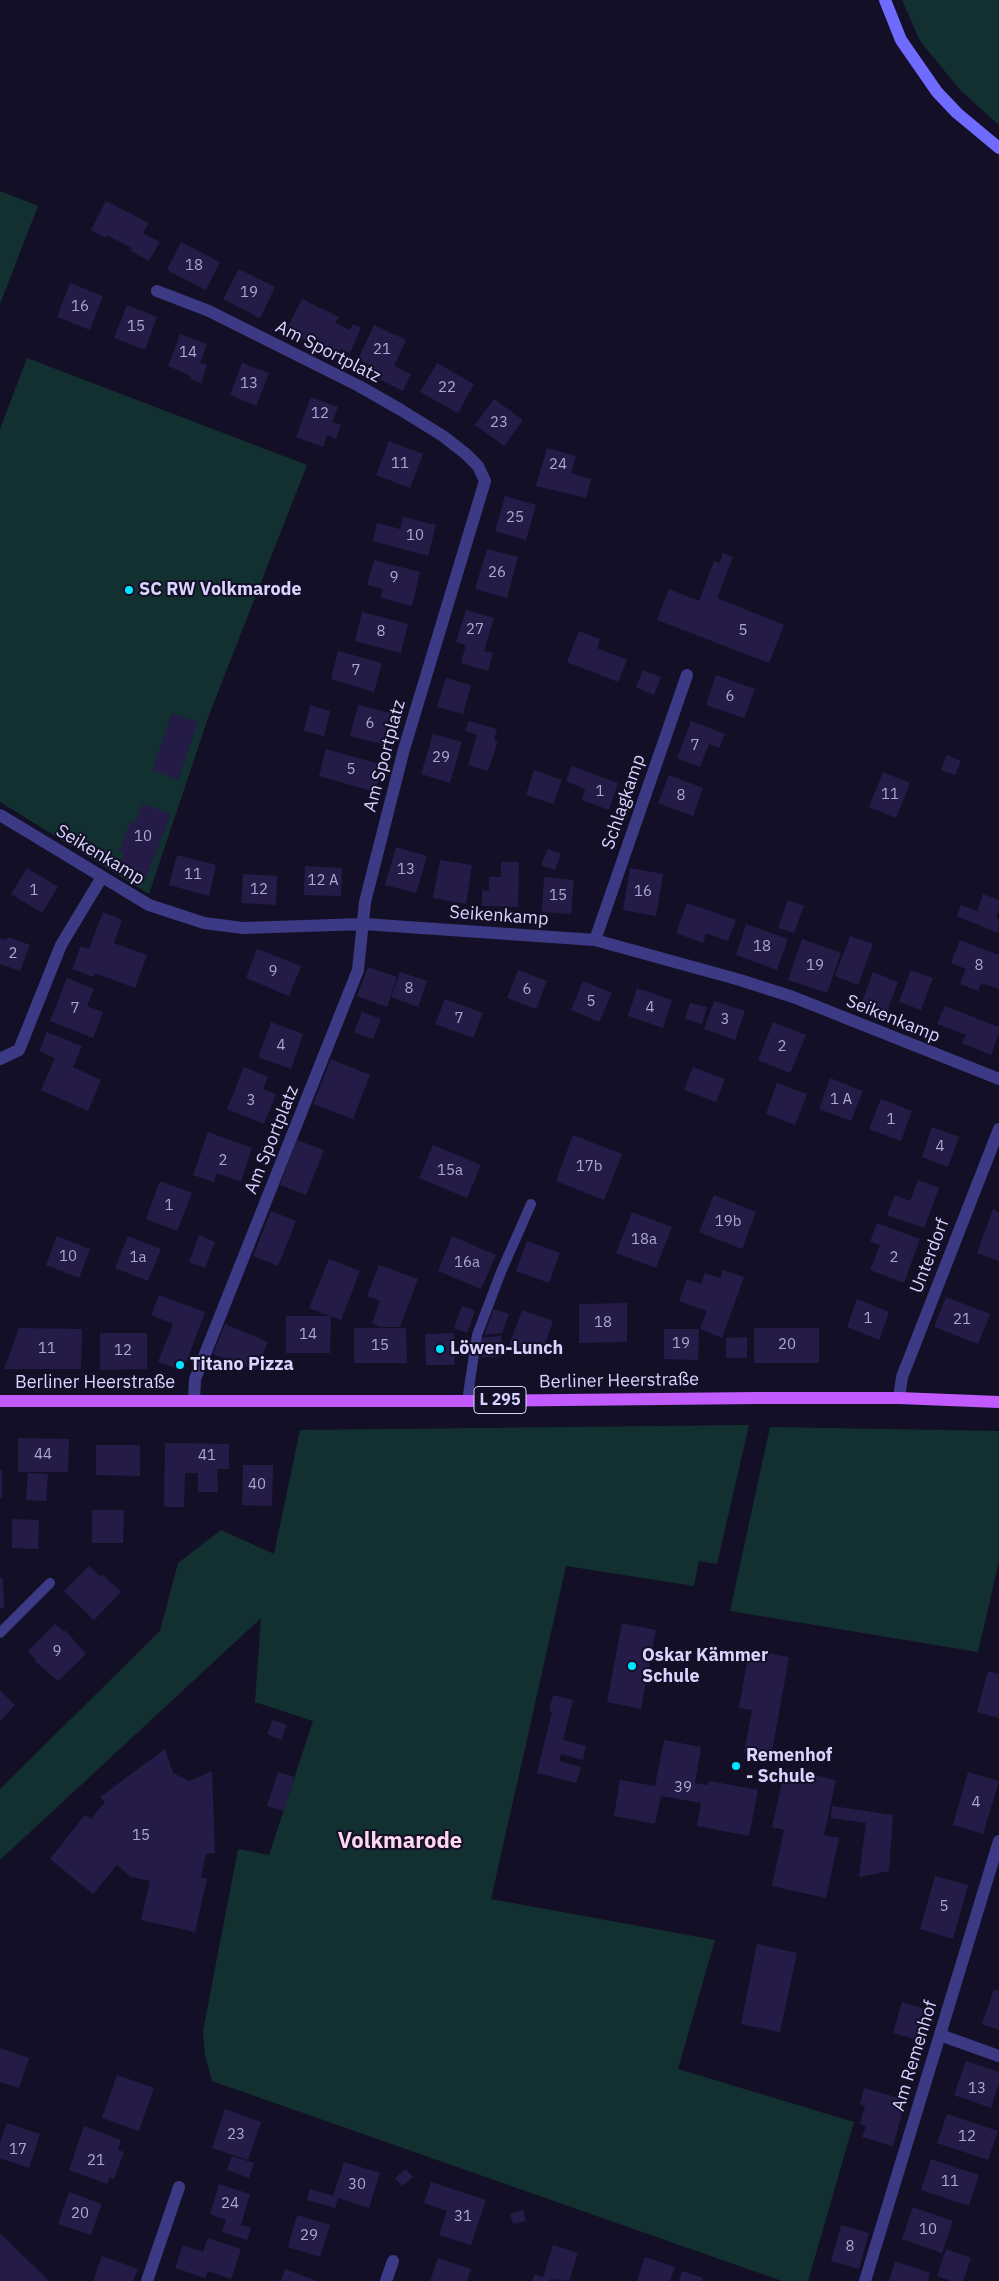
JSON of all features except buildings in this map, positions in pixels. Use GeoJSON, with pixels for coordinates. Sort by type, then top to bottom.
{"type":"FeatureCollection","features":[{"type":"Feature","properties":{"kind":"main road"},"geometry":{"type":"LineString","coordinates":[[885,0],[901,40],[937,92],[956,113],[999,148]]}},
{"type":"Feature","properties":{"kind":"main road","name":"Berliner Heerstraße"},"geometry":{"type":"LineString","coordinates":[[0,1400],[468,1401],[899,1398],[999,1402]]}},
{"type":"Feature","properties":{"kind":"street","name":"Am Sportplatz"},"geometry":{"type":"LineString","coordinates":[[157,291],[209,311],[350,382],[401,410],[443,436],[466,454],[478,466],[485,481],[404,749],[365,902],[358,970],[195,1379],[194,1400]]}},
{"type":"Feature","properties":{"kind":"street","name":"Schlagkamp"},"geometry":{"type":"LineString","coordinates":[[595,940],[687,675]]}},
{"type":"Feature","properties":{"kind":"street","name":"Seikenkamp"},"geometry":{"type":"LineString","coordinates":[[0,815],[149,905],[204,923],[243,928],[364,924],[595,940],[740,980],[793,997],[999,1079]]}},
{"type":"Feature","properties":{"kind":"street"},"geometry":{"type":"LineString","coordinates":[[0,1059],[19,1050],[61,945],[102,877]]}},
{"type":"Feature","properties":{"kind":"street","name":"Unterdorf"},"geometry":{"type":"LineString","coordinates":[[899,1398],[902,1378],[999,1129]]}},
{"type":"Feature","properties":{"kind":"street","name":"Am Remenhof"},"geometry":{"type":"LineString","coordinates":[[865,2281],[999,1841]]}},
{"type":"Feature","properties":{"kind":"street"},"geometry":{"type":"LineString","coordinates":[[940,2036],[999,2056]]}},
{"type":"Feature","properties":{"kind":"street"},"geometry":{"type":"LineString","coordinates":[[147,2281],[179,2187]]}},
{"type":"Feature","properties":{"kind":"street"},"geometry":{"type":"LineString","coordinates":[[386,2281],[393,2261]]}},
{"type":"Feature","properties":{"kind":"lane"},"geometry":{"type":"LineString","coordinates":[[468,1401],[473,1348],[477,1335],[501,1272],[531,1204]]}},
{"type":"Feature","properties":{"kind":"lane"},"geometry":{"type":"LineString","coordinates":[[0,1633],[50,1583]]}},
{"type":"Feature","properties":{"kind":"green space"},"geometry":{"type":"Polygon","coordinates":[[[902,0],[999,0],[999,125],[961,91],[920,41],[902,0]]]}},
{"type":"Feature","properties":{"kind":"green space"},"geometry":{"type":"Polygon","coordinates":[[[0,191],[38,206],[0,304],[0,191]]]}},
{"type":"Feature","properties":{"kind":"green space","name":"SC RW Volkmarode"},"geometry":{"type":"Polygon","coordinates":[[[27,358],[307,465],[209,715],[149,894],[0,802],[0,429],[27,358]]]}},
{"type":"Feature","properties":{"kind":"green space"},"geometry":{"type":"Polygon","coordinates":[[[749,1425],[717,1564],[699,1561],[694,1586],[566,1566],[491,1899],[715,1940],[678,2069],[854,2122],[808,2281],[782,2281],[212,2081],[205,2055],[203,2031],[238,1849],[269,1855],[313,1721],[255,1702],[261,1618],[0,1860],[0,1789],[160,1631],[178,1563],[221,1530],[274,1554],[300,1430],[749,1425]]]}},
{"type":"Feature","properties":{"kind":"green space"},"geometry":{"type":"Polygon","coordinates":[[[770,1427],[999,1431],[999,1561],[978,1652],[730,1611],[770,1427]]]}},
{"type":"Feature","properties":{"kind":"place","name":"SC RW Volkmarode"},"geometry":{"type":"Point","coordinates":[129,590]}},
{"type":"Feature","properties":{"kind":"place","name":"Löwen-Lunch"},"geometry":{"type":"Point","coordinates":[440,1349]}},
{"type":"Feature","properties":{"kind":"place","name":"Titano Pizza"},"geometry":{"type":"Point","coordinates":[180,1365]}},
{"type":"Feature","properties":{"kind":"place","name":"Oskar Kämmer Schule"},"geometry":{"type":"Point","coordinates":[632,1666]}},
{"type":"Feature","properties":{"kind":"place","name":"Remenhof - Schule"},"geometry":{"type":"Point","coordinates":[736,1766]}},
{"type":"Feature","properties":{"kind":"district","name":"Volkmarode"},"geometry":{"type":"Point","coordinates":[400,1842]}}]}
